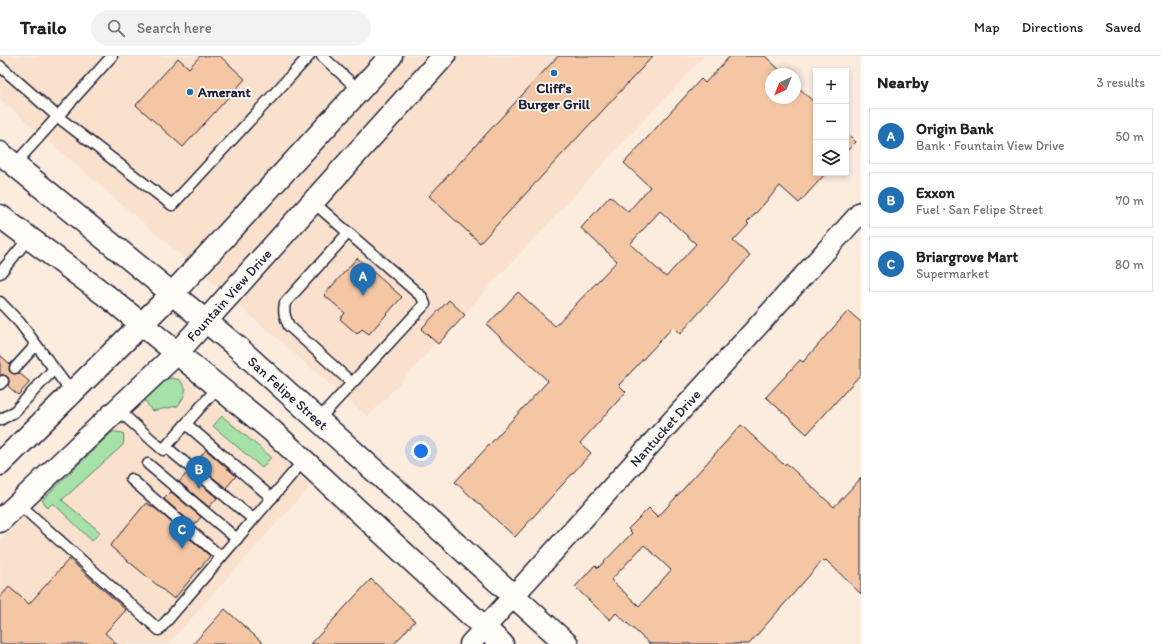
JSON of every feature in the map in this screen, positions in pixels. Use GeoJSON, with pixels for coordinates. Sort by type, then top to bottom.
{"type":"FeatureCollection","features":[{"type":"Feature","properties":{"kind":"main road"},"geometry":{"type":"LineString","coordinates":[[0,464],[173,293],[391,56]]}},
{"type":"Feature","properties":{"kind":"main road","name":"Fountain View Drive"},"geometry":{"type":"LineString","coordinates":[[0,521],[176,353],[444,56]]}},
{"type":"Feature","properties":{"kind":"main road","name":"San Felipe Street"},"geometry":{"type":"LineString","coordinates":[[7,159],[235,345],[567,644]]}},
{"type":"Feature","properties":{"kind":"main road"},"geometry":{"type":"LineString","coordinates":[[0,216],[112,300],[271,430],[502,644]]}},
{"type":"Feature","properties":{"kind":"street","name":"Nantucket Drive"},"geometry":{"type":"LineString","coordinates":[[470,644],[861,212]]}},
{"type":"Feature","properties":{"kind":"lane"},"geometry":{"type":"LineString","coordinates":[[7,159],[58,116],[112,56]]}},
{"type":"Feature","properties":{"kind":"lane"},"geometry":{"type":"LineString","coordinates":[[0,66],[58,116],[172,206],[309,56]]}},
{"type":"Feature","properties":{"kind":"lane"},"geometry":{"type":"LineString","coordinates":[[322,56],[359,90]]}},
{"type":"Feature","properties":{"kind":"lane"},"geometry":{"type":"LineString","coordinates":[[313,202],[422,297],[425,304],[318,420]]}},
{"type":"Feature","properties":{"kind":"lane"},"geometry":{"type":"LineString","coordinates":[[348,233],[285,303],[283,310],[289,326],[352,383]]}},
{"type":"Feature","properties":{"kind":"lane"},"geometry":{"type":"LineString","coordinates":[[0,272],[29,238]]}},
{"type":"Feature","properties":{"kind":"lane"},"geometry":{"type":"LineString","coordinates":[[0,302],[20,323],[72,393]]}},
{"type":"Feature","properties":{"kind":"lane"},"geometry":{"type":"LineString","coordinates":[[15,368],[36,345]]}},
{"type":"Feature","properties":{"kind":"lane"},"geometry":{"type":"LineString","coordinates":[[0,420],[14,412],[54,369]]}},
{"type":"Feature","properties":{"kind":"lane"},"geometry":{"type":"LineString","coordinates":[[117,410],[164,450],[218,387]]}},
{"type":"Feature","properties":{"kind":"lane"},"geometry":{"type":"LineString","coordinates":[[186,424],[272,498]]}},
{"type":"Feature","properties":{"kind":"lane"},"geometry":{"type":"LineString","coordinates":[[166,446],[253,519]]}},
{"type":"Feature","properties":{"kind":"lane"},"geometry":{"type":"LineString","coordinates":[[18,504],[159,630],[304,460]]}},
{"type":"Feature","properties":{"kind":"lane"},"geometry":{"type":"LineString","coordinates":[[148,464],[237,539]]}},
{"type":"Feature","properties":{"kind":"lane"},"geometry":{"type":"LineString","coordinates":[[131,479],[221,557]]}},
{"type":"Feature","properties":{"kind":"shaded area"},"geometry":{"type":"Polygon","coordinates":[[[0,56],[704,56],[368,417],[0,99],[0,56]]]}},
{"type":"Feature","properties":{"kind":"shaded area"},"geometry":{"type":"Polygon","coordinates":[[[174,370],[313,483],[168,644],[0,644],[0,541],[174,370]]]}},
{"type":"Feature","properties":{"kind":"green space"},"geometry":{"type":"Polygon","coordinates":[[[172,378],[180,380],[186,389],[183,398],[178,406],[152,411],[144,399],[163,379],[172,378]]]}},
{"type":"Feature","properties":{"kind":"green space"},"geometry":{"type":"Polygon","coordinates":[[[222,416],[271,457],[262,468],[213,426],[222,416]]]}},
{"type":"Feature","properties":{"kind":"green space"},"geometry":{"type":"Polygon","coordinates":[[[112,432],[123,433],[123,445],[62,500],[100,532],[92,541],[53,503],[48,508],[42,500],[112,432]]]}},
{"type":"Feature","properties":{"kind":"building","name":"Amerant"},"geometry":{"type":"Polygon","coordinates":[[[200,56],[220,56],[245,79],[183,147],[136,105],[178,58],[189,68],[200,56]]]}},
{"type":"Feature","properties":{"kind":"building"},"geometry":{"type":"Polygon","coordinates":[[[558,56],[653,56],[480,243],[429,196],[558,56]]]}},
{"type":"Feature","properties":{"kind":"building"},"geometry":{"type":"Polygon","coordinates":[[[730,56],[765,56],[778,68],[765,68],[765,104],[801,104],[801,90],[813,101],[813,176],[823,176],[799,203],[780,186],[747,223],[749,224],[733,241],[750,256],[680,334],[673,327],[619,385],[626,392],[580,443],[591,453],[515,537],[455,482],[548,381],[487,325],[518,292],[555,326],[617,261],[581,228],[610,196],[628,212],[650,187],[624,163],[701,79],[705,83],[730,56]],[[660,211],[630,244],[666,277],[696,244],[660,211]]]}},
{"type":"Feature","properties":{"kind":"building"},"geometry":{"type":"Polygon","coordinates":[[[849,135],[856,142],[849,149],[849,135]]]}},
{"type":"Feature","properties":{"kind":"building"},"geometry":{"type":"Polygon","coordinates":[[[357,258],[402,297],[369,334],[362,329],[357,334],[340,319],[345,313],[324,295],[357,258]]]}},
{"type":"Feature","properties":{"kind":"building"},"geometry":{"type":"Polygon","coordinates":[[[449,300],[465,315],[438,344],[421,329],[449,300]]]}},
{"type":"Feature","properties":{"kind":"building"},"geometry":{"type":"Polygon","coordinates":[[[848,311],[861,322],[861,374],[807,434],[766,397],[800,360],[803,362],[848,311]]]}},
{"type":"Feature","properties":{"kind":"building"},"geometry":{"type":"Polygon","coordinates":[[[0,355],[10,364],[10,372],[14,374],[19,373],[30,382],[18,395],[8,386],[8,377],[0,375],[0,355]]]}},
{"type":"Feature","properties":{"kind":"building"},"geometry":{"type":"Polygon","coordinates":[[[741,425],[784,465],[786,463],[834,507],[861,478],[861,594],[826,560],[823,560],[749,644],[650,644],[616,613],[610,620],[575,587],[595,565],[598,568],[632,533],[628,529],[649,508],[658,517],[741,425]],[[644,545],[611,580],[639,606],[671,570],[644,545]]]}},
{"type":"Feature","properties":{"kind":"building"},"geometry":{"type":"Polygon","coordinates":[[[206,450],[236,476],[226,488],[195,463],[206,450]]]}},
{"type":"Feature","properties":{"kind":"building"},"geometry":{"type":"Polygon","coordinates":[[[187,473],[217,498],[209,507],[179,482],[187,473]]]}},
{"type":"Feature","properties":{"kind":"building"},"geometry":{"type":"Polygon","coordinates":[[[171,492],[201,517],[194,525],[164,499],[171,492]]]}},
{"type":"Feature","properties":{"kind":"building"},"geometry":{"type":"Polygon","coordinates":[[[146,503],[156,509],[210,556],[174,599],[110,546],[146,503]]]}},
{"type":"Feature","properties":{"kind":"building"},"geometry":{"type":"Polygon","coordinates":[[[69,559],[126,610],[105,633],[117,644],[0,644],[0,597],[9,587],[29,604],[69,559]]]}},
{"type":"Feature","properties":{"kind":"building"},"geometry":{"type":"Polygon","coordinates":[[[371,579],[415,621],[394,644],[311,644],[371,579]]]}},
{"type":"Feature","properties":{"kind":"building"},"geometry":{"type":"Polygon","coordinates":[[[225,609],[264,644],[193,644],[225,609]]]}},
{"type":"Feature","properties":{"kind":"place","name":"Cliff's Burger Grill"},"geometry":{"type":"Point","coordinates":[554,73]}},
{"type":"Feature","properties":{"kind":"place","name":"Amerant"},"geometry":{"type":"Point","coordinates":[190,92]}},
{"type":"Feature","properties":{"kind":"place","name":"Origin Bank"},"geometry":{"type":"Point","coordinates":[363,296]}},
{"type":"Feature","properties":{"kind":"place","name":"Exxon"},"geometry":{"type":"Point","coordinates":[199,489]}},
{"type":"Feature","properties":{"kind":"place","name":"Briargrove Mart"},"geometry":{"type":"Point","coordinates":[182,549]}}]}
